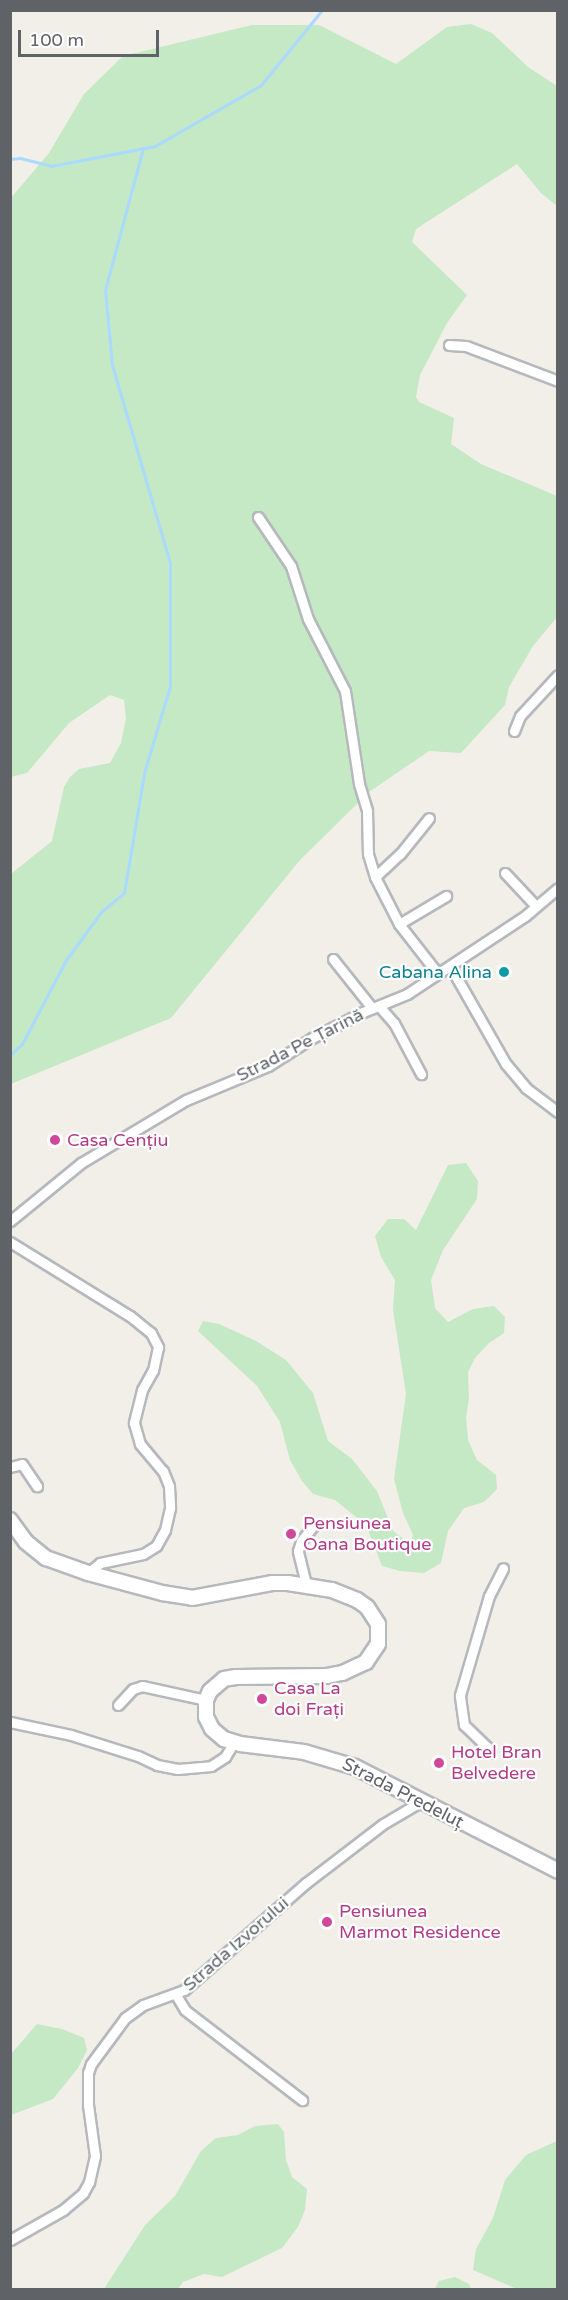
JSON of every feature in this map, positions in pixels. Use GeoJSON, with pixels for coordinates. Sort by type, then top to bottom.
{"type":"FeatureCollection","features":[{"type":"Feature","properties":{"kind":"main road"},"geometry":{"type":"LineString","coordinates":[[10,1520],[26,1542],[40,1554],[61,1565],[88,1573],[162,1593],[192,1598],[272,1583],[306,1584],[346,1595],[367,1607],[378,1624],[378,1644],[374,1653],[357,1668],[342,1673],[224,1679],[210,1691],[206,1700]]}},
{"type":"Feature","properties":{"kind":"main road","name":"Strada Predeluț"},"geometry":{"type":"LineString","coordinates":[[206,1700],[206,1717],[212,1729],[224,1739],[324,1756],[355,1767],[420,1802],[558,1870]]}},
{"type":"Feature","properties":{"kind":"street"},"geometry":{"type":"LineString","coordinates":[[449,345],[466,346],[558,381]]}},
{"type":"Feature","properties":{"kind":"street"},"geometry":{"type":"LineString","coordinates":[[258,518],[291,566],[308,619],[345,691],[359,784],[367,812],[368,854],[375,877],[399,924],[438,974]]}},
{"type":"Feature","properties":{"kind":"street"},"geometry":{"type":"LineString","coordinates":[[514,730],[520,716],[558,675]]}},
{"type":"Feature","properties":{"kind":"street"},"geometry":{"type":"LineString","coordinates":[[375,877],[400,854],[429,818]]}},
{"type":"Feature","properties":{"kind":"street"},"geometry":{"type":"LineString","coordinates":[[505,873],[536,906]]}},
{"type":"Feature","properties":{"kind":"street","name":"Strada Pe Țarină"},"geometry":{"type":"LineString","coordinates":[[10,1221],[81,1163],[186,1100],[268,1066],[312,1038],[407,994],[536,906],[558,888]]}},
{"type":"Feature","properties":{"kind":"street"},"geometry":{"type":"LineString","coordinates":[[399,924],[446,896]]}},
{"type":"Feature","properties":{"kind":"street"},"geometry":{"type":"LineString","coordinates":[[333,958],[375,1007],[394,1023],[421,1074]]}},
{"type":"Feature","properties":{"kind":"street"},"geometry":{"type":"LineString","coordinates":[[450,966],[506,1064],[526,1088],[558,1112]]}},
{"type":"Feature","properties":{"kind":"street"},"geometry":{"type":"LineString","coordinates":[[10,1242],[97,1293],[130,1316],[150,1333],[158,1347],[153,1370],[142,1390],[134,1424],[140,1444],[163,1471],[169,1486],[170,1508],[165,1530],[156,1546],[143,1554],[100,1563],[88,1573]]}},
{"type":"Feature","properties":{"kind":"street"},"geometry":{"type":"LineString","coordinates":[[10,1467],[22,1464],[37,1486]]}},
{"type":"Feature","properties":{"kind":"street"},"geometry":{"type":"LineString","coordinates":[[306,1584],[298,1551],[301,1541],[314,1525]]}},
{"type":"Feature","properties":{"kind":"street"},"geometry":{"type":"LineString","coordinates":[[489,1754],[487,1747],[464,1725],[460,1695],[489,1596],[503,1568]]}},
{"type":"Feature","properties":{"kind":"street"},"geometry":{"type":"LineString","coordinates":[[118,1706],[133,1689],[142,1686],[206,1700]]}},
{"type":"Feature","properties":{"kind":"street"},"geometry":{"type":"LineString","coordinates":[[10,1722],[71,1735],[138,1756],[157,1765],[178,1769],[212,1766],[225,1757],[234,1742]]}},
{"type":"Feature","properties":{"kind":"street","name":"Strada Izvorului"},"geometry":{"type":"LineString","coordinates":[[10,2240],[63,2210],[82,2193],[94,2169],[95,2156],[87,2079],[91,2064],[130,2013],[143,2005],[176,1995],[306,1883],[383,1824],[420,1802]]}},
{"type":"Feature","properties":{"kind":"street"},"geometry":{"type":"LineString","coordinates":[[176,1995],[184,2010],[302,2100]]}},
{"type":"Feature","properties":{"kind":"green space"},"geometry":{"type":"Polygon","coordinates":[[[471,24],[492,33],[528,67],[557,86],[557,206],[541,193],[517,164],[416,229],[412,242],[467,295],[447,323],[420,375],[416,397],[419,402],[454,418],[451,444],[481,464],[557,496],[557,617],[533,646],[509,687],[505,705],[461,753],[429,751],[369,792],[300,860],[171,1018],[11,1084],[11,874],[52,841],[64,787],[70,777],[79,769],[110,763],[121,743],[126,718],[124,700],[110,695],[69,723],[27,773],[11,777],[10,199],[49,153],[84,94],[123,56],[252,25],[319,25],[396,64],[447,27],[471,24]]]}},
{"type":"Feature","properties":{"kind":"green space"},"geometry":{"type":"Polygon","coordinates":[[[466,1163],[478,1181],[477,1199],[443,1250],[431,1280],[435,1308],[448,1322],[473,1309],[494,1306],[505,1317],[504,1333],[489,1343],[475,1358],[468,1372],[469,1399],[466,1417],[468,1440],[477,1460],[496,1475],[497,1489],[484,1502],[464,1508],[448,1531],[441,1563],[424,1573],[400,1571],[382,1566],[366,1525],[335,1500],[313,1494],[302,1481],[290,1460],[280,1422],[257,1386],[198,1331],[203,1321],[219,1324],[256,1341],[286,1360],[313,1393],[328,1441],[352,1459],[377,1491],[393,1531],[410,1544],[413,1535],[403,1513],[394,1479],[406,1394],[393,1310],[395,1280],[381,1257],[375,1236],[388,1219],[404,1219],[416,1230],[448,1165],[466,1163]]]}},
{"type":"Feature","properties":{"kind":"green space"},"geometry":{"type":"Polygon","coordinates":[[[37,2024],[62,2029],[84,2038],[87,2050],[78,2068],[53,2099],[11,2115],[11,2054],[37,2024]]]}},
{"type":"Feature","properties":{"kind":"green space"},"geometry":{"type":"Polygon","coordinates":[[[278,2124],[284,2132],[286,2160],[292,2177],[307,2189],[305,2210],[298,2227],[282,2248],[222,2277],[204,2274],[183,2282],[178,2289],[104,2289],[145,2225],[175,2196],[201,2151],[216,2138],[238,2135],[255,2126],[278,2124]]]}},
{"type":"Feature","properties":{"kind":"green space"},"geometry":{"type":"Polygon","coordinates":[[[557,2141],[557,2289],[517,2289],[473,2270],[476,2249],[493,2218],[505,2180],[526,2155],[557,2141]]]}},
{"type":"Feature","properties":{"kind":"green space"},"geometry":{"type":"Polygon","coordinates":[[[455,2277],[469,2284],[471,2289],[435,2289],[439,2281],[455,2277]]]}},
{"type":"Feature","properties":{"kind":"waterway"},"geometry":{"type":"LineString","coordinates":[[10,159],[20,158],[51,166],[155,146],[261,85],[322,10]]}},
{"type":"Feature","properties":{"kind":"waterway"},"geometry":{"type":"LineString","coordinates":[[10,1055],[22,1044],[66,960],[101,912],[124,893],[144,773],[170,686],[170,563],[112,365],[105,290],[143,148]]}},
{"type":"Feature","properties":{"kind":"place","name":"Cabana Alina"},"geometry":{"type":"Point","coordinates":[504,972]}},
{"type":"Feature","properties":{"kind":"place","name":"Casa Cențiu"},"geometry":{"type":"Point","coordinates":[55,1140]}},
{"type":"Feature","properties":{"kind":"place","name":"Pensiunea Oana Boutique"},"geometry":{"type":"Point","coordinates":[291,1534]}},
{"type":"Feature","properties":{"kind":"place","name":"Casa La doi Frați"},"geometry":{"type":"Point","coordinates":[262,1699]}},
{"type":"Feature","properties":{"kind":"place","name":"Hotel Bran Belvedere"},"geometry":{"type":"Point","coordinates":[439,1763]}},
{"type":"Feature","properties":{"kind":"place","name":"Pensiunea Marmot Residence"},"geometry":{"type":"Point","coordinates":[327,1922]}}]}
